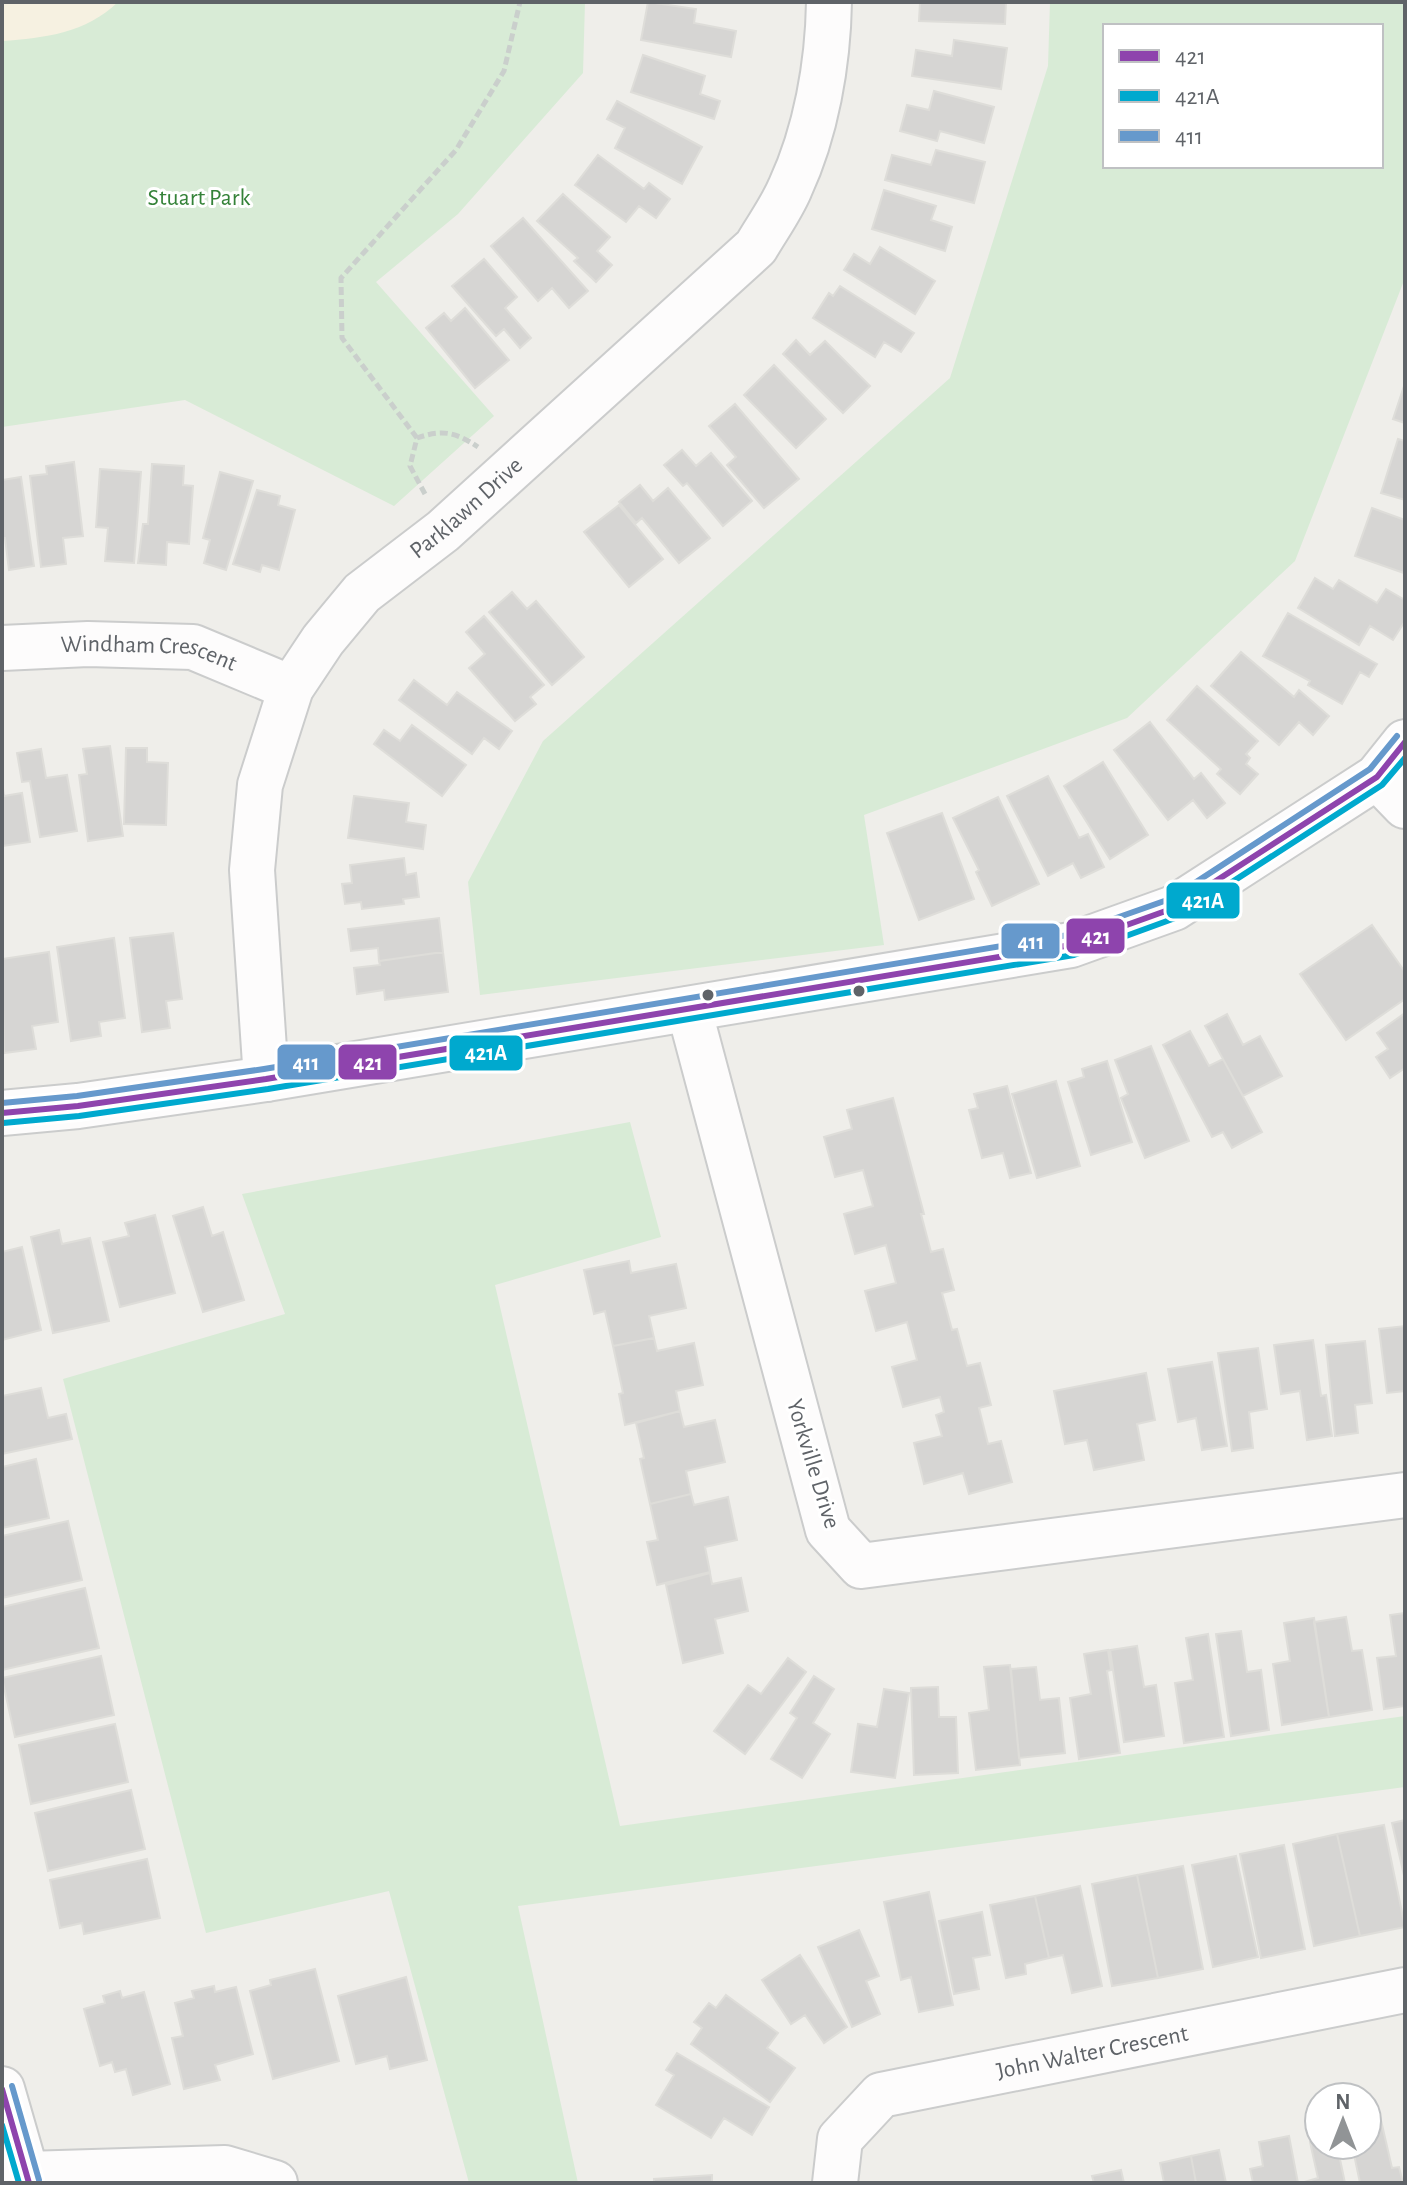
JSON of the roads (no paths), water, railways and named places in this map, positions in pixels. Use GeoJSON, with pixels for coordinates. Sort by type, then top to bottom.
{"type":"FeatureCollection","features":[{"type":"Feature","properties":{"kind":"street","name":"Parklawn Drive"},"geometry":{"type":"LineString","coordinates":[[266,1079],[252,870],[260,785],[291,688],[323,640],[362,593],[443,531],[756,247],[790,188],[815,116],[829,24],[829,2]]}},
{"type":"Feature","properties":{"kind":"street","name":"Windham Crescent"},"geometry":{"type":"LineString","coordinates":[[2,648],[88,644],[193,647],[291,688]]}},
{"type":"Feature","properties":{"kind":"street"},"geometry":{"type":"LineString","coordinates":[[2,1113],[78,1106],[266,1079],[1071,945],[1174,908],[1391,792],[1405,742]]}},
{"type":"Feature","properties":{"kind":"street","name":"Yorkville Drive"},"geometry":{"type":"LineString","coordinates":[[689,1009],[828,1530],[861,1566],[1405,1495]]}},
{"type":"Feature","properties":{"kind":"street","name":"John Walter Crescent"},"geometry":{"type":"LineString","coordinates":[[835,2183],[840,2139],[881,2095],[1405,1990]]}},
{"type":"Feature","properties":{"kind":"street"},"geometry":{"type":"LineString","coordinates":[[2,2089],[19,2179],[225,2168],[275,2183]]}},
{"type":"Feature","properties":{"kind":"park label","name":"Stuart Park"},"geometry":{"type":"Point","coordinates":[199,198]}}]}
